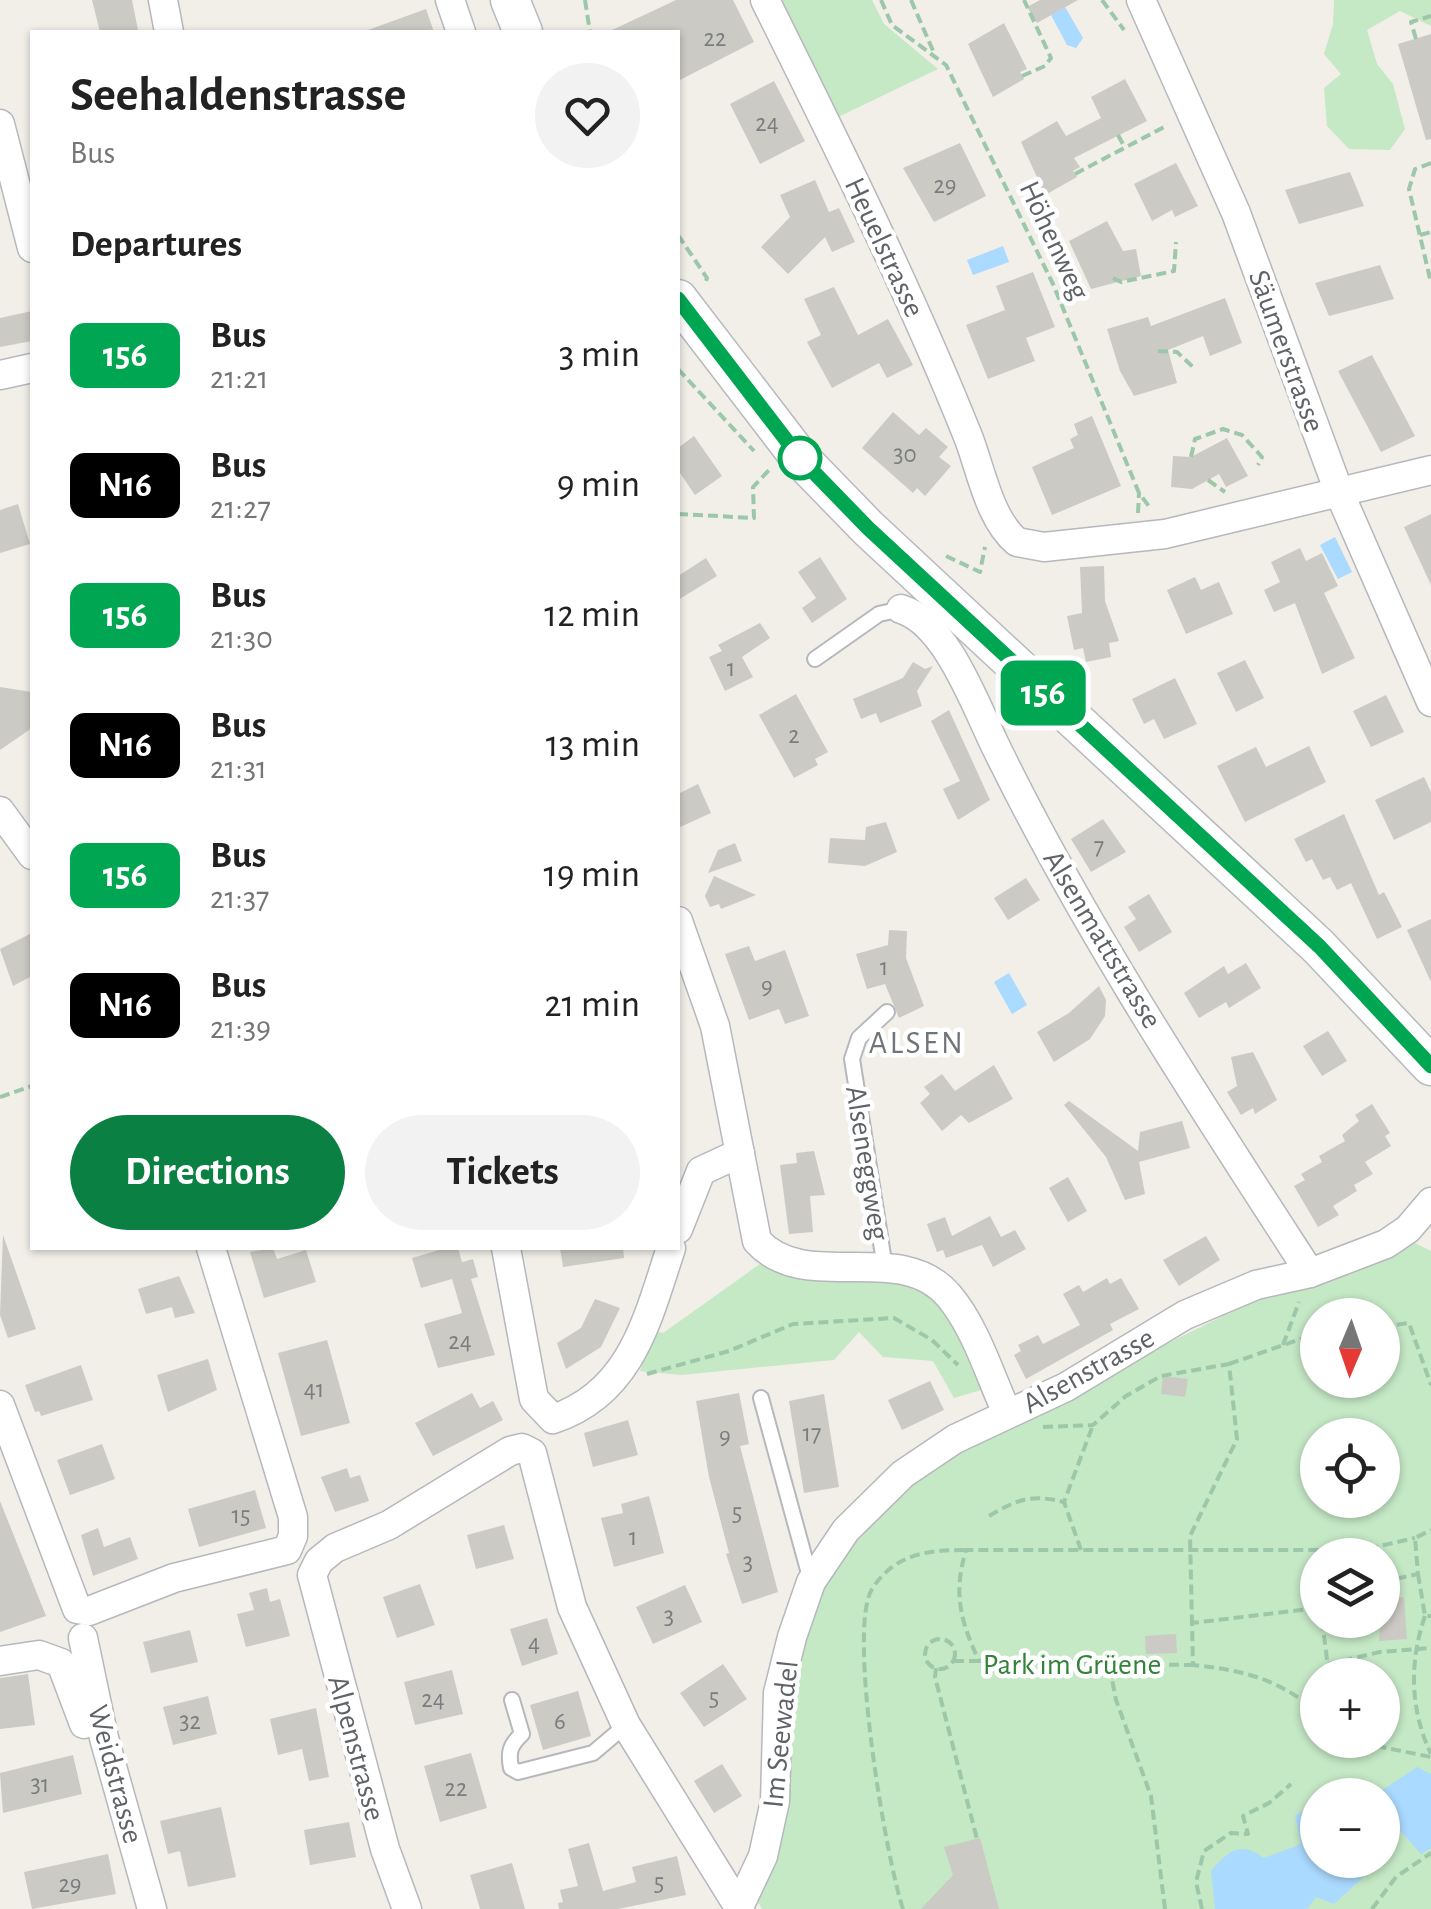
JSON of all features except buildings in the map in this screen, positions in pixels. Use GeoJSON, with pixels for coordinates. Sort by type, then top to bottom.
{"type":"FeatureCollection","features":[{"type":"Feature","properties":{"kind":"main road"},"geometry":{"type":"LineString","coordinates":[[510,0],[522,30]]}},
{"type":"Feature","properties":{"kind":"main road"},"geometry":{"type":"LineString","coordinates":[[692,289],[800,458],[868,528],[1320,947],[1431,1066]]}},
{"type":"Feature","properties":{"kind":"street"},"geometry":{"type":"LineString","coordinates":[[163,0],[169,30]]}},
{"type":"Feature","properties":{"kind":"street"},"geometry":{"type":"LineString","coordinates":[[450,0],[461,30]]}},
{"type":"Feature","properties":{"kind":"street","name":"Heuelstrasse"},"geometry":{"type":"LineString","coordinates":[[765,0],[871,212],[992,500],[1008,534],[1017,542],[1044,547],[1180,532],[1431,470]]}},
{"type":"Feature","properties":{"kind":"street","name":"Säumerstrasse"},"geometry":{"type":"LineString","coordinates":[[1141,0],[1236,213],[1340,492],[1431,702]]}},
{"type":"Feature","properties":{"kind":"street"},"geometry":{"type":"LineString","coordinates":[[0,124],[30,240]]}},
{"type":"Feature","properties":{"kind":"street"},"geometry":{"type":"LineString","coordinates":[[0,375],[30,368]]}},
{"type":"Feature","properties":{"kind":"street","name":"Alsenmattstrasse"},"geometry":{"type":"LineString","coordinates":[[901,609],[914,616],[953,660],[1032,820],[1229,1148],[1310,1272]]}},
{"type":"Feature","properties":{"kind":"street"},"geometry":{"type":"LineString","coordinates":[[0,810],[30,853]]}},
{"type":"Feature","properties":{"kind":"street"},"geometry":{"type":"LineString","coordinates":[[680,927],[715,1026],[740,1153],[726,1156],[701,1172],[680,1223]]}},
{"type":"Feature","properties":{"kind":"street","name":"Alsenstrasse"},"geometry":{"type":"LineString","coordinates":[[740,1153],[752,1226],[757,1241],[768,1254],[792,1264],[885,1268],[928,1279],[948,1294],[964,1318],[1007,1414],[1066,1386],[1216,1301],[1386,1244],[1408,1229],[1431,1202]]}},
{"type":"Feature","properties":{"kind":"street"},"geometry":{"type":"LineString","coordinates":[[0,1405],[77,1608],[89,1610],[174,1578],[272,1557],[286,1550],[293,1536],[293,1517],[212,1250]]}},
{"type":"Feature","properties":{"kind":"street"},"geometry":{"type":"LineString","coordinates":[[506,1250],[534,1399],[554,1419],[611,1384],[636,1352],[670,1250]]}},
{"type":"Feature","properties":{"kind":"street","name":"Im Seewadel"},"geometry":{"type":"LineString","coordinates":[[738,1908],[762,1856],[775,1801],[778,1693],[811,1582],[846,1530],[903,1474],[954,1439],[1007,1414]]}},
{"type":"Feature","properties":{"kind":"street","name":"Alpenstrasse"},"geometry":{"type":"LineString","coordinates":[[403,1899],[312,1585],[315,1567],[335,1548],[388,1525],[510,1451],[522,1448],[532,1454],[572,1607],[626,1725]]}},
{"type":"Feature","properties":{"kind":"street","name":"Weidstrasse"},"geometry":{"type":"LineString","coordinates":[[83,1638],[104,1738],[152,1909]]}},
{"type":"Feature","properties":{"kind":"street"},"geometry":{"type":"LineString","coordinates":[[0,1662],[39,1654],[61,1663],[85,1726],[92,1737],[104,1738]]}},
{"type":"Feature","properties":{"kind":"street"},"geometry":{"type":"LineString","coordinates":[[626,1725],[738,1908]]}},
{"type":"Feature","properties":{"kind":"street"},"geometry":{"type":"LineString","coordinates":[[403,1899],[421,1909]]}},
{"type":"Feature","properties":{"kind":"lane"},"geometry":{"type":"LineString","coordinates":[[815,659],[879,614],[901,609]]}},
{"type":"Feature","properties":{"kind":"lane","name":"Alseneggweg"},"geometry":{"type":"LineString","coordinates":[[885,1268],[852,1059],[859,1038],[887,1012]]}},
{"type":"Feature","properties":{"kind":"lane"},"geometry":{"type":"LineString","coordinates":[[761,1398],[811,1582]]}},
{"type":"Feature","properties":{"kind":"lane"},"geometry":{"type":"LineString","coordinates":[[512,1700],[522,1734],[511,1744],[508,1756],[511,1768],[518,1772],[593,1753],[626,1725]]}},
{"type":"Feature","properties":{"kind":"path"},"geometry":{"type":"LineString","coordinates":[[585,0],[590,30]]}},
{"type":"Feature","properties":{"kind":"path","name":"Höhenweg"},"geometry":{"type":"LineString","coordinates":[[881,0],[892,25],[946,65],[1053,284],[1139,493],[1159,521]]}},
{"type":"Feature","properties":{"kind":"path"},"geometry":{"type":"LineString","coordinates":[[912,0],[934,54]]}},
{"type":"Feature","properties":{"kind":"path"},"geometry":{"type":"LineString","coordinates":[[1022,76],[1051,58],[1024,0]]}},
{"type":"Feature","properties":{"kind":"path"},"geometry":{"type":"LineString","coordinates":[[1416,38],[1411,22],[1431,16]]}},
{"type":"Feature","properties":{"kind":"path"},"geometry":{"type":"LineString","coordinates":[[1075,174],[1176,121]]}},
{"type":"Feature","properties":{"kind":"path"},"geometry":{"type":"LineString","coordinates":[[1118,136],[1125,148]]}},
{"type":"Feature","properties":{"kind":"path"},"geometry":{"type":"LineString","coordinates":[[1431,163],[1415,169],[1409,178],[1431,283]]}},
{"type":"Feature","properties":{"kind":"path"},"geometry":{"type":"LineString","coordinates":[[1420,235],[1431,232]]}},
{"type":"Feature","properties":{"kind":"path"},"geometry":{"type":"LineString","coordinates":[[1113,278],[1122,282],[1174,271],[1176,242]]}},
{"type":"Feature","properties":{"kind":"path"},"geometry":{"type":"LineString","coordinates":[[680,243],[692,289]]}},
{"type":"Feature","properties":{"kind":"path"},"geometry":{"type":"LineString","coordinates":[[1158,352],[1177,352],[1193,368]]}},
{"type":"Feature","properties":{"kind":"path"},"geometry":{"type":"LineString","coordinates":[[680,371],[772,472],[753,487],[754,518],[680,514]]}},
{"type":"Feature","properties":{"kind":"path"},"geometry":{"type":"LineString","coordinates":[[1192,457],[1195,439],[1223,429],[1256,445],[1262,457],[1258,465]]}},
{"type":"Feature","properties":{"kind":"path"},"geometry":{"type":"LineString","coordinates":[[942,554],[980,572],[986,538]]}},
{"type":"Feature","properties":{"kind":"path"},"geometry":{"type":"LineString","coordinates":[[0,1097],[30,1087]]}},
{"type":"Feature","properties":{"kind":"path"},"geometry":{"type":"LineString","coordinates":[[1284,1344],[1310,1272]]}},
{"type":"Feature","properties":{"kind":"path"},"geometry":{"type":"LineString","coordinates":[[611,1384],[729,1351],[793,1324],[894,1318],[932,1340],[959,1366],[970,1370],[986,1367]]}},
{"type":"Feature","properties":{"kind":"path"},"geometry":{"type":"LineString","coordinates":[[1400,1324],[1409,1322],[1431,1385]]}},
{"type":"Feature","properties":{"kind":"path"},"geometry":{"type":"LineString","coordinates":[[1081,1550],[1064,1502],[1093,1425],[1126,1396],[1161,1376],[1228,1364],[1300,1339]]}},
{"type":"Feature","properties":{"kind":"path"},"geometry":{"type":"LineString","coordinates":[[1193,1665],[1188,1551],[1212,1486],[1230,1462],[1237,1439],[1228,1364]]}},
{"type":"Feature","properties":{"kind":"path"},"geometry":{"type":"LineString","coordinates":[[1038,1427],[1093,1425]]}},
{"type":"Feature","properties":{"kind":"path"},"geometry":{"type":"LineString","coordinates":[[989,1516],[1020,1498],[1036,1495],[1064,1502]]}},
{"type":"Feature","properties":{"kind":"path"},"geometry":{"type":"LineString","coordinates":[[902,1909],[879,1788],[862,1642],[872,1590],[904,1558],[927,1550],[1362,1550],[1416,1538],[1431,1530]]}},
{"type":"Feature","properties":{"kind":"path"},"geometry":{"type":"LineString","coordinates":[[1416,1538],[1418,1574],[1428,1616],[1414,1648],[1419,1728],[1431,1755]]}},
{"type":"Feature","properties":{"kind":"path"},"geometry":{"type":"LineString","coordinates":[[966,1550],[956,1585],[968,1637],[979,1661]]}},
{"type":"Feature","properties":{"kind":"path"},"geometry":{"type":"LineString","coordinates":[[1400,1578],[1418,1574]]}},
{"type":"Feature","properties":{"kind":"path"},"geometry":{"type":"LineString","coordinates":[[1192,1623],[1300,1610]]}},
{"type":"Feature","properties":{"kind":"path"},"geometry":{"type":"LineString","coordinates":[[1422,1626],[1431,1626]]}},
{"type":"Feature","properties":{"kind":"path"},"geometry":{"type":"LineString","coordinates":[[936,1668],[926,1658],[933,1641],[950,1643],[953,1661]]}},
{"type":"Feature","properties":{"kind":"path"},"geometry":{"type":"LineString","coordinates":[[1360,1658],[1431,1648]]}},
{"type":"Feature","properties":{"kind":"path"},"geometry":{"type":"LineString","coordinates":[[936,1668],[953,1661],[1193,1665],[1262,1677],[1300,1698]]}},
{"type":"Feature","properties":{"kind":"path"},"geometry":{"type":"LineString","coordinates":[[1109,1664],[1116,1700],[1150,1796],[1166,1909]]}},
{"type":"Feature","properties":{"kind":"path"},"geometry":{"type":"LineString","coordinates":[[936,1668],[934,1677],[977,1839]]}},
{"type":"Feature","properties":{"kind":"path"},"geometry":{"type":"LineString","coordinates":[[1400,1750],[1431,1755]]}},
{"type":"Feature","properties":{"kind":"path"},"geometry":{"type":"LineString","coordinates":[[1202,1909],[1196,1882],[1204,1852],[1231,1833],[1248,1834],[1243,1816],[1269,1803],[1291,1784]]}},
{"type":"Feature","properties":{"kind":"path"},"geometry":{"type":"LineString","coordinates":[[1372,1909],[1396,1877],[1431,1853]]}},
{"type":"Feature","properties":{"kind":"green space"},"geometry":{"type":"Polygon","coordinates":[[[776,0],[872,0],[884,24],[938,69],[836,118],[776,0]]]}},
{"type":"Feature","properties":{"kind":"green space"},"geometry":{"type":"Polygon","coordinates":[[[1334,0],[1431,0],[1431,26],[1400,11],[1367,30],[1377,64],[1393,84],[1405,129],[1390,150],[1349,149],[1327,126],[1324,88],[1341,74],[1324,54],[1333,24],[1334,0]]]}},
{"type":"Feature","properties":{"kind":"green space","name":"Park im Grüene"},"geometry":{"type":"Polygon","coordinates":[[[1407,1239],[1431,1251],[1431,1909],[762,1909],[758,1902],[820,1561],[902,1475],[1245,1305],[1407,1239]]]}},
{"type":"Feature","properties":{"kind":"green space"},"geometry":{"type":"Polygon","coordinates":[[[910,1259],[947,1301],[988,1388],[954,1398],[933,1361],[883,1357],[859,1332],[834,1360],[681,1375],[640,1371],[652,1330],[663,1333],[760,1264],[808,1272],[910,1259]]]}},
{"type":"Feature","properties":{"kind":"water"},"geometry":{"type":"Polygon","coordinates":[[[1065,7],[1083,38],[1076,48],[1067,45],[1051,15],[1065,7]]]}},
{"type":"Feature","properties":{"kind":"water"},"geometry":{"type":"Polygon","coordinates":[[[1003,246],[1009,262],[973,275],[967,260],[1003,246]]]}},
{"type":"Feature","properties":{"kind":"water"},"geometry":{"type":"Polygon","coordinates":[[[1335,537],[1352,572],[1338,579],[1320,545],[1335,537]]]}},
{"type":"Feature","properties":{"kind":"water"},"geometry":{"type":"Polygon","coordinates":[[[1009,973],[1027,1005],[1012,1014],[994,982],[1009,973]]]}},
{"type":"Feature","properties":{"kind":"water"},"geometry":{"type":"Polygon","coordinates":[[[1417,1767],[1431,1774],[1431,1848],[1421,1854],[1400,1830],[1400,1778],[1417,1767]]]}},
{"type":"Feature","properties":{"kind":"water"},"geometry":{"type":"Polygon","coordinates":[[[1300,1813],[1300,1839],[1295,1816],[1300,1813]]]}},
{"type":"Feature","properties":{"kind":"water"},"geometry":{"type":"Polygon","coordinates":[[[1300,1844],[1300,1878],[1362,1878],[1334,1904],[1316,1897],[1307,1909],[1215,1909],[1211,1871],[1217,1864],[1241,1849],[1264,1858],[1300,1844]]]}},
{"type":"Feature","properties":{"kind":"bus line","name":"156"},"geometry":{"type":"LineString","coordinates":[[680,302],[800,458],[868,528],[1320,947],[1431,1066]]}},
{"type":"Feature","properties":{"kind":"district","name":"ALSEN"},"geometry":{"type":"Point","coordinates":[917,1042]}}]}
